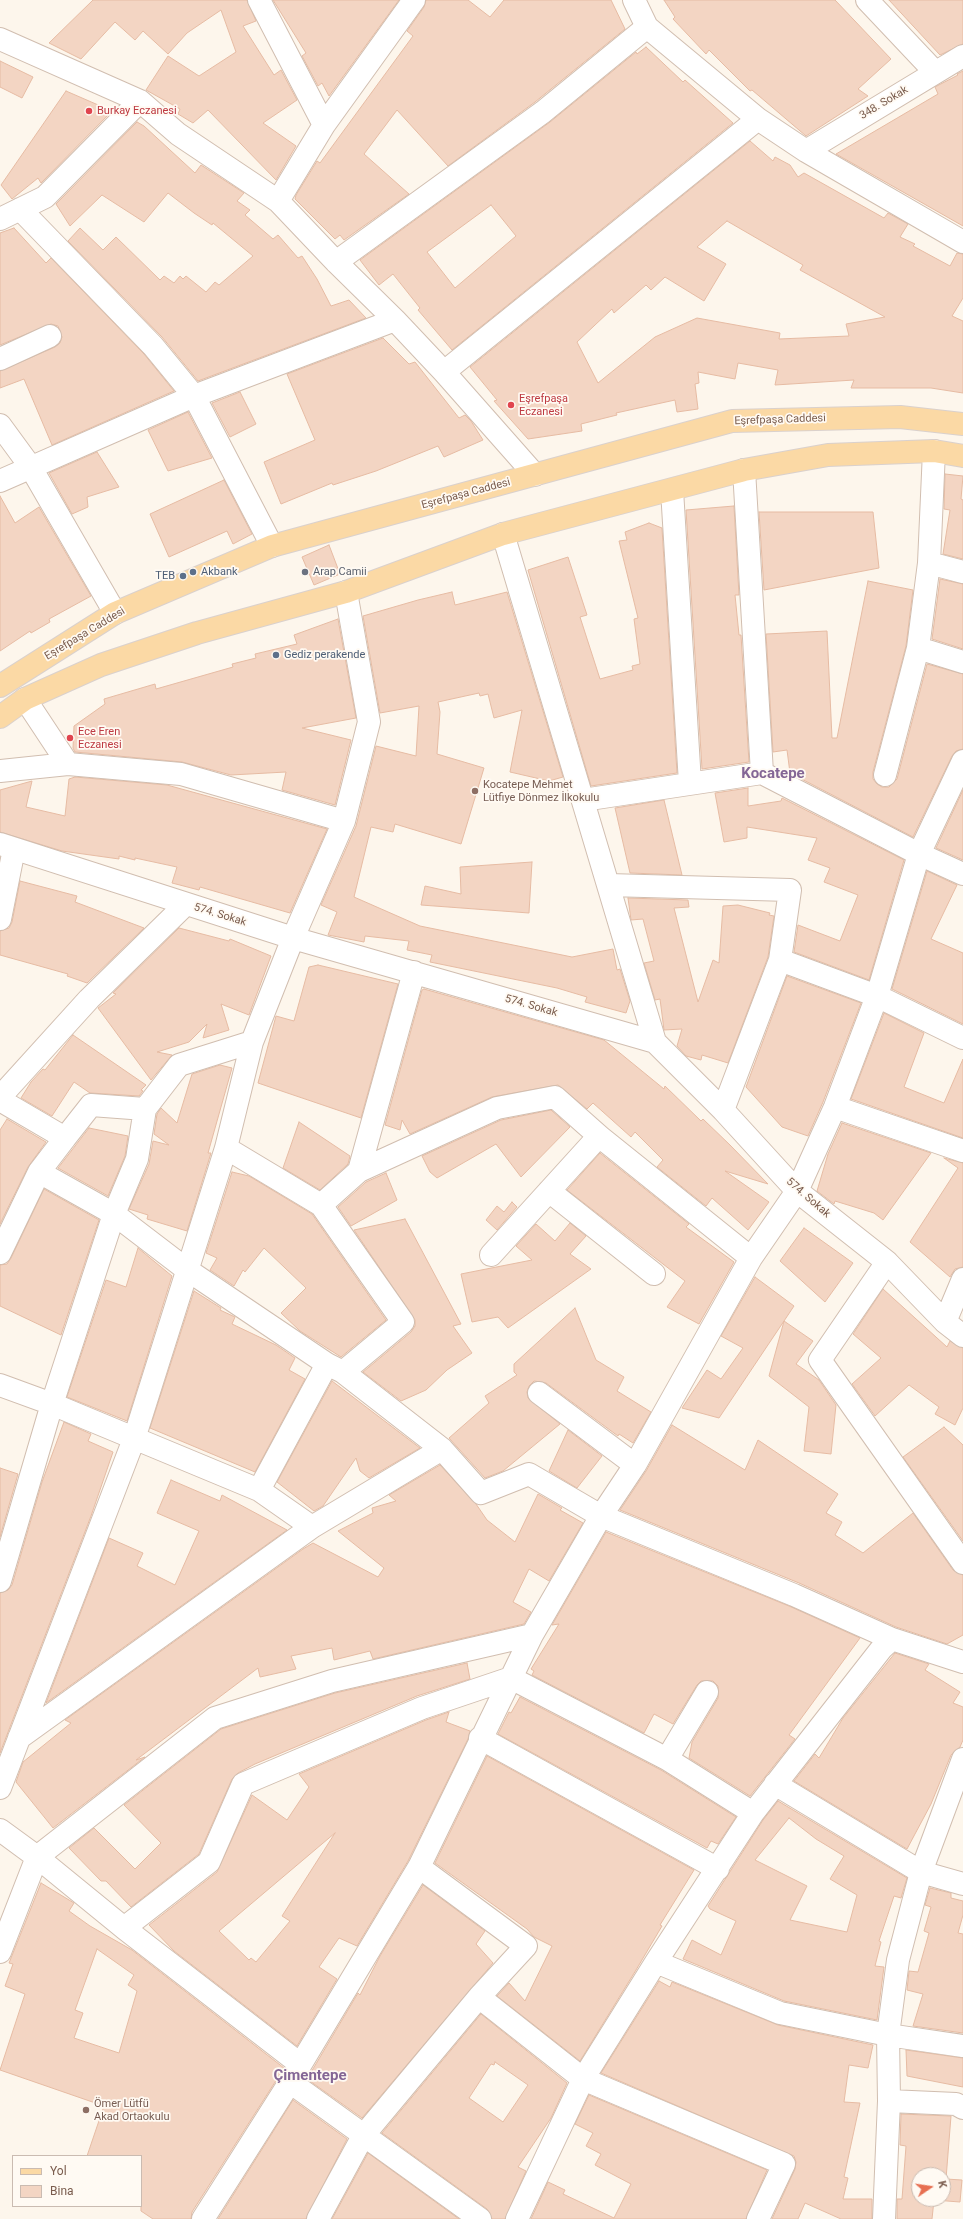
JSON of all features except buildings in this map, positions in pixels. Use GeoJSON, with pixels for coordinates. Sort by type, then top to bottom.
{"type":"FeatureCollection","features":[{"type":"Feature","properties":{"kind":"main road","name":"Eşrefpaşa Caddesi"},"geometry":{"type":"LineString","coordinates":[[0,685],[115,613],[272,546],[732,421],[900,417],[963,424]]}},
{"type":"Feature","properties":{"kind":"main road"},"geometry":{"type":"LineString","coordinates":[[0,717],[26,699],[101,665],[197,633],[346,592],[503,534],[744,470],[828,455],[934,451],[963,456]]}},
{"type":"Feature","properties":{"kind":"street"},"geometry":{"type":"LineString","coordinates":[[259,0],[324,125]]}},
{"type":"Feature","properties":{"kind":"street"},"geometry":{"type":"LineString","coordinates":[[278,201],[324,125],[414,0]]}},
{"type":"Feature","properties":{"kind":"street"},"geometry":{"type":"LineString","coordinates":[[634,0],[647,26],[758,119],[806,151],[963,242]]}},
{"type":"Feature","properties":{"kind":"street"},"geometry":{"type":"LineString","coordinates":[[867,0],[934,72]]}},
{"type":"Feature","properties":{"kind":"street"},"geometry":{"type":"LineString","coordinates":[[336,262],[543,112],[647,26]]}},
{"type":"Feature","properties":{"kind":"street"},"geometry":{"type":"LineString","coordinates":[[0,39],[140,101],[178,134],[278,201],[444,372],[535,475]]}},
{"type":"Feature","properties":{"kind":"street","name":"348. Sokak"},"geometry":{"type":"LineString","coordinates":[[806,151],[934,72],[963,56]]}},
{"type":"Feature","properties":{"kind":"street"},"geometry":{"type":"LineString","coordinates":[[0,219],[45,197],[140,101]]}},
{"type":"Feature","properties":{"kind":"street"},"geometry":{"type":"LineString","coordinates":[[444,372],[758,119]]}},
{"type":"Feature","properties":{"kind":"street"},"geometry":{"type":"LineString","coordinates":[[20,209],[153,346],[194,396],[272,546]]}},
{"type":"Feature","properties":{"kind":"street"},"geometry":{"type":"LineString","coordinates":[[0,481],[30,466],[194,396],[395,320]]}},
{"type":"Feature","properties":{"kind":"street"},"geometry":{"type":"LineString","coordinates":[[0,359],[50,336]]}},
{"type":"Feature","properties":{"kind":"street"},"geometry":{"type":"LineString","coordinates":[[0,426],[30,466],[115,613]]}},
{"type":"Feature","properties":{"kind":"street"},"geometry":{"type":"LineString","coordinates":[[885,775],[918,648],[928,563],[934,451]]}},
{"type":"Feature","properties":{"kind":"street"},"geometry":{"type":"LineString","coordinates":[[744,470],[762,773]]}},
{"type":"Feature","properties":{"kind":"street"},"geometry":{"type":"LineString","coordinates":[[672,490],[690,783]]}},
{"type":"Feature","properties":{"kind":"street"},"geometry":{"type":"LineString","coordinates":[[503,534],[655,1042]]}},
{"type":"Feature","properties":{"kind":"street"},"geometry":{"type":"LineString","coordinates":[[928,563],[963,572]]}},
{"type":"Feature","properties":{"kind":"street"},"geometry":{"type":"LineString","coordinates":[[0,1788],[134,1439],[186,1269],[226,1148],[252,1042],[292,938],[344,821],[369,722],[346,592]]}},
{"type":"Feature","properties":{"kind":"street"},"geometry":{"type":"LineString","coordinates":[[918,648],[963,662]]}},
{"type":"Feature","properties":{"kind":"street"},"geometry":{"type":"LineString","coordinates":[[26,699],[68,764]]}},
{"type":"Feature","properties":{"kind":"street"},"geometry":{"type":"LineString","coordinates":[[0,770],[68,764],[181,774],[344,821]]}},
{"type":"Feature","properties":{"kind":"street"},"geometry":{"type":"LineString","coordinates":[[203,2219],[295,2073],[419,1867],[480,1738],[532,1635],[601,1516],[635,1465],[751,1258],[797,1191],[835,1108],[877,996],[919,854],[962,768]]}},
{"type":"Feature","properties":{"kind":"street"},"geometry":{"type":"LineString","coordinates":[[583,800],[762,773],[919,854],[963,874]]}},
{"type":"Feature","properties":{"kind":"street"},"geometry":{"type":"LineString","coordinates":[[0,919],[7,847]]}},
{"type":"Feature","properties":{"kind":"street","name":"574. Sokak"},"geometry":{"type":"LineString","coordinates":[[7,847],[292,938],[655,1042],[723,1110],[797,1191],[887,1262],[945,1322],[963,1336]]}},
{"type":"Feature","properties":{"kind":"street"},"geometry":{"type":"LineString","coordinates":[[608,885],[790,890],[780,960],[723,1110]]}},
{"type":"Feature","properties":{"kind":"street"},"geometry":{"type":"LineString","coordinates":[[0,1097],[89,999],[186,904]]}},
{"type":"Feature","properties":{"kind":"street"},"geometry":{"type":"LineString","coordinates":[[780,960],[877,996],[963,1038]]}},
{"type":"Feature","properties":{"kind":"street"},"geometry":{"type":"LineString","coordinates":[[359,1171],[414,972]]}},
{"type":"Feature","properties":{"kind":"street"},"geometry":{"type":"LineString","coordinates":[[0,1581],[52,1404],[114,1214],[137,1159],[145,1108],[179,1065],[252,1042]]}},
{"type":"Feature","properties":{"kind":"street"},"geometry":{"type":"LineString","coordinates":[[321,1205],[359,1171],[497,1108],[555,1097],[600,1136],[751,1258]]}},
{"type":"Feature","properties":{"kind":"street"},"geometry":{"type":"LineString","coordinates":[[0,1100],[65,1138]]}},
{"type":"Feature","properties":{"kind":"street"},"geometry":{"type":"LineString","coordinates":[[0,1253],[39,1172],[92,1105],[145,1108]]}},
{"type":"Feature","properties":{"kind":"street"},"geometry":{"type":"LineString","coordinates":[[835,1108],[963,1151]]}},
{"type":"Feature","properties":{"kind":"street"},"geometry":{"type":"LineString","coordinates":[[491,1255],[600,1136]]}},
{"type":"Feature","properties":{"kind":"street"},"geometry":{"type":"LineString","coordinates":[[226,1148],[321,1205],[403,1322],[335,1368],[259,1490]]}},
{"type":"Feature","properties":{"kind":"street"},"geometry":{"type":"LineString","coordinates":[[39,1172],[114,1214],[186,1269],[335,1368],[442,1449],[481,1493],[528,1474],[601,1516],[794,1596],[892,1639],[963,1662]]}},
{"type":"Feature","properties":{"kind":"street"},"geometry":{"type":"LineString","coordinates":[[549,1191],[654,1274]]}},
{"type":"Feature","properties":{"kind":"street"},"geometry":{"type":"LineString","coordinates":[[887,1262],[820,1360],[963,1563]]}},
{"type":"Feature","properties":{"kind":"street"},"geometry":{"type":"LineString","coordinates":[[945,1322],[963,1279]]}},
{"type":"Feature","properties":{"kind":"street"},"geometry":{"type":"LineString","coordinates":[[0,1385],[52,1404],[259,1490],[312,1527]]}},
{"type":"Feature","properties":{"kind":"street"},"geometry":{"type":"LineString","coordinates":[[539,1393],[635,1465]]}},
{"type":"Feature","properties":{"kind":"street"},"geometry":{"type":"LineString","coordinates":[[19,1738],[312,1527],[442,1449]]}},
{"type":"Feature","properties":{"kind":"street"},"geometry":{"type":"LineString","coordinates":[[0,1952],[38,1858],[214,1718],[332,1681],[532,1635]]}},
{"type":"Feature","properties":{"kind":"street"},"geometry":{"type":"LineString","coordinates":[[517,2219],[583,2079],[656,1962],[718,1870],[752,1813],[882,1648],[892,1639]]}},
{"type":"Feature","properties":{"kind":"street"},"geometry":{"type":"LineString","coordinates":[[124,1928],[209,1862],[244,1784],[422,1708],[510,1678],[667,1759],[752,1813]]}},
{"type":"Feature","properties":{"kind":"street"},"geometry":{"type":"LineString","coordinates":[[667,1759],[707,1692]]}},
{"type":"Feature","properties":{"kind":"street"},"geometry":{"type":"LineString","coordinates":[[480,1738],[718,1870]]}},
{"type":"Feature","properties":{"kind":"street"},"geometry":{"type":"LineString","coordinates":[[884,2219],[889,2101],[888,2035],[898,1960],[921,1872],[963,1759]]}},
{"type":"Feature","properties":{"kind":"street"},"geometry":{"type":"LineString","coordinates":[[776,1784],[921,1872],[963,1884]]}},
{"type":"Feature","properties":{"kind":"street"},"geometry":{"type":"LineString","coordinates":[[0,1830],[38,1858],[124,1928],[295,2073],[363,2136],[480,2219]]}},
{"type":"Feature","properties":{"kind":"street"},"geometry":{"type":"LineString","coordinates":[[318,2219],[363,2136],[480,1997],[526,1946],[419,1867]]}},
{"type":"Feature","properties":{"kind":"street"},"geometry":{"type":"LineString","coordinates":[[656,1962],[780,2013],[888,2035],[963,2046]]}},
{"type":"Feature","properties":{"kind":"street"},"geometry":{"type":"LineString","coordinates":[[480,1997],[583,2079],[784,2164],[758,2219]]}},
{"type":"Feature","properties":{"kind":"street"},"geometry":{"type":"LineString","coordinates":[[889,2101],[956,2104],[963,2108]]}},
{"type":"Feature","properties":{"kind":"place","name":"Burkay Eczanesi"},"geometry":{"type":"Point","coordinates":[89,111]}},
{"type":"Feature","properties":{"kind":"place","name":"Eşrefpaşa Eczanesi"},"geometry":{"type":"Point","coordinates":[511,405]}},
{"type":"Feature","properties":{"kind":"place","name":"Akbank"},"geometry":{"type":"Point","coordinates":[193,572]}},
{"type":"Feature","properties":{"kind":"place","name":"Arap Camii"},"geometry":{"type":"Point","coordinates":[305,572]}},
{"type":"Feature","properties":{"kind":"place","name":"TEB"},"geometry":{"type":"Point","coordinates":[183,576]}},
{"type":"Feature","properties":{"kind":"place","name":"Gediz perakende"},"geometry":{"type":"Point","coordinates":[276,655]}},
{"type":"Feature","properties":{"kind":"place","name":"Ece Eren Eczanesi"},"geometry":{"type":"Point","coordinates":[70,738]}},
{"type":"Feature","properties":{"kind":"place","name":"Kocatepe Mehmet Lütfiye Dönmez İlkokulu"},"geometry":{"type":"Point","coordinates":[475,791]}},
{"type":"Feature","properties":{"kind":"place","name":"Ömer Lütfü Akad Ortaokulu"},"geometry":{"type":"Point","coordinates":[86,2110]}},
{"type":"Feature","properties":{"kind":"district","name":"Kocatepe"},"geometry":{"type":"Point","coordinates":[773,774]}},
{"type":"Feature","properties":{"kind":"district","name":"Çimentepe"},"geometry":{"type":"Point","coordinates":[310,2076]}}]}
